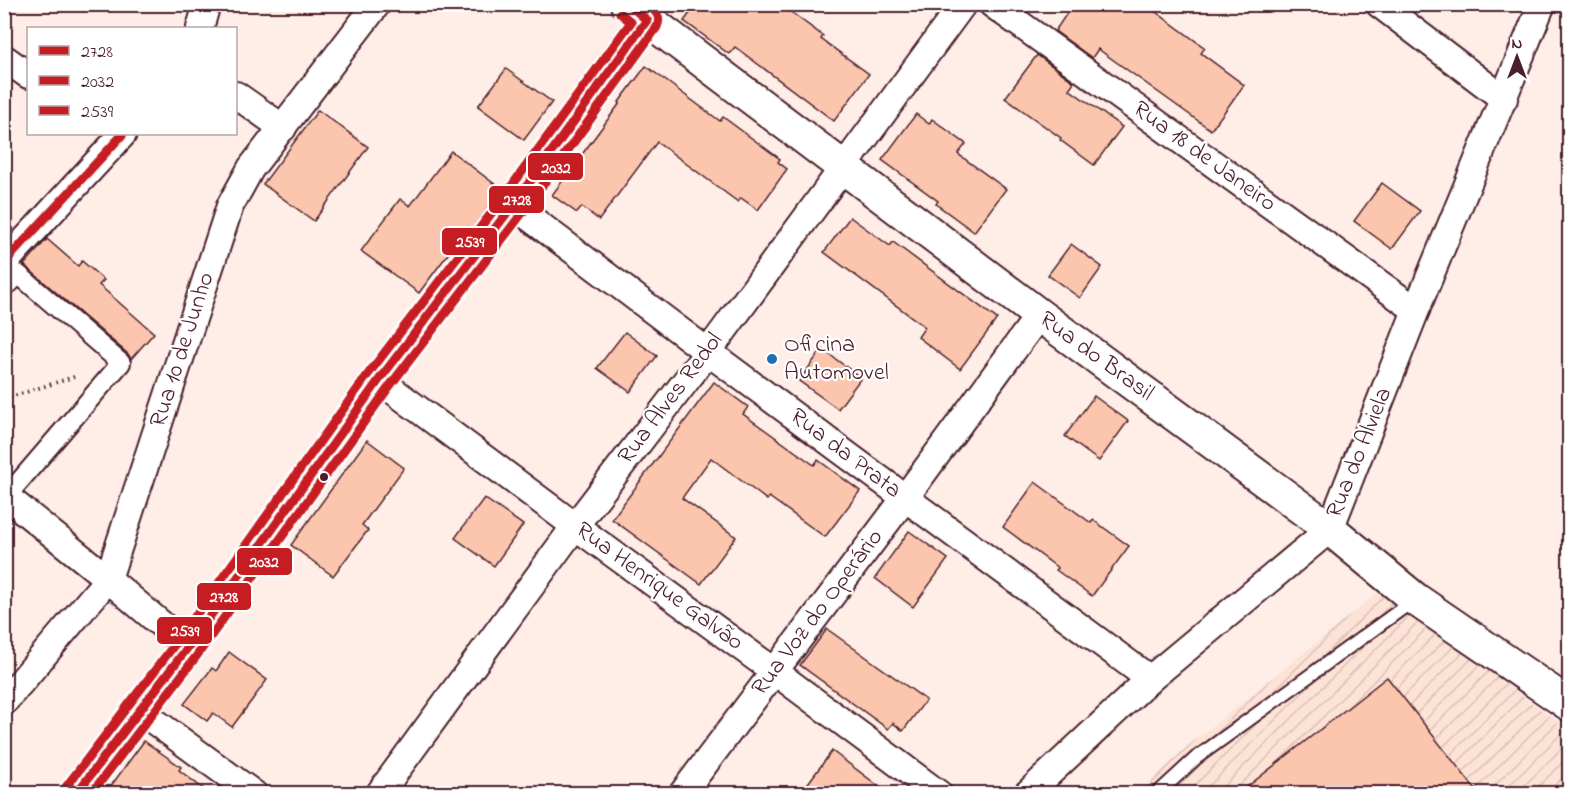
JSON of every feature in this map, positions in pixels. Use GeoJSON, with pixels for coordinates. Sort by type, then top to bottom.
{"type":"FeatureCollection","features":[{"type":"Feature","properties":{"kind":"street"},"geometry":{"type":"LineString","coordinates":[[200,27],[207,4]]}},
{"type":"Feature","properties":{"kind":"street","name":"Rua 10 de Junho"},"geometry":{"type":"LineString","coordinates":[[9,687],[108,579],[230,206],[251,168],[377,4]]}},
{"type":"Feature","properties":{"kind":"street","name":"Rua Alves Redol"},"geometry":{"type":"LineString","coordinates":[[379,794],[575,526],[708,352],[963,4]]}},
{"type":"Feature","properties":{"kind":"street","name":"Rua 18 de Janeiro"},"geometry":{"type":"LineString","coordinates":[[992,4],[1416,310]]}},
{"type":"Feature","properties":{"kind":"street"},"geometry":{"type":"LineString","coordinates":[[1379,4],[1504,99]]}},
{"type":"Feature","properties":{"kind":"street","name":"Rua do Alviela"},"geometry":{"type":"LineString","coordinates":[[1027,794],[1150,679],[1330,529],[1416,310],[1542,4]]}},
{"type":"Feature","properties":{"kind":"street"},"geometry":{"type":"LineString","coordinates":[[76,794],[188,647],[379,380],[513,205],[637,12]]}},
{"type":"Feature","properties":{"kind":"street","name":"Rua do Brasil"},"geometry":{"type":"LineString","coordinates":[[637,12],[1039,315],[1330,529],[1415,599],[1569,705]]}},
{"type":"Feature","properties":{"kind":"street"},"geometry":{"type":"LineString","coordinates":[[4,58],[27,74]]}},
{"type":"Feature","properties":{"kind":"street"},"geometry":{"type":"LineString","coordinates":[[237,96],[283,128]]}},
{"type":"Feature","properties":{"kind":"street"},"geometry":{"type":"LineString","coordinates":[[4,264],[122,135]]}},
{"type":"Feature","properties":{"kind":"street","name":"Rua da Prata"},"geometry":{"type":"LineString","coordinates":[[513,205],[1150,679]]}},
{"type":"Feature","properties":{"kind":"street"},"geometry":{"type":"LineString","coordinates":[[4,279],[10,283],[18,274],[121,363],[5,496],[188,647]]}},
{"type":"Feature","properties":{"kind":"street","name":"Rua Voz do Operário"},"geometry":{"type":"LineString","coordinates":[[682,794],[1039,315]]}},
{"type":"Feature","properties":{"kind":"street","name":"Rua Henrique Galvão"},"geometry":{"type":"LineString","coordinates":[[379,380],[939,794]]}},
{"type":"Feature","properties":{"kind":"street"},"geometry":{"type":"LineString","coordinates":[[140,710],[254,794]]}},
{"type":"Feature","properties":{"kind":"lane"},"geometry":{"type":"LineString","coordinates":[[1157,794],[1196,758],[1415,599]]}},
{"type":"Feature","properties":{"kind":"path"},"geometry":{"type":"LineString","coordinates":[[4,399],[121,363]]}},
{"type":"Feature","properties":{"kind":"shaded area"},"geometry":{"type":"Polygon","coordinates":[[[1379,592],[1569,730],[1569,793],[1138,794],[1183,750],[1379,592]]]}},
{"type":"Feature","properties":{"kind":"building"},"geometry":{"type":"Polygon","coordinates":[[[697,4],[780,4],[823,36],[821,39],[869,74],[834,121],[735,47],[729,54],[684,21],[697,4]]]}},
{"type":"Feature","properties":{"kind":"building"},"geometry":{"type":"Polygon","coordinates":[[[1073,4],[1145,4],[1205,48],[1201,53],[1244,85],[1211,130],[1098,49],[1092,58],[1055,31],[1073,4]]]}},
{"type":"Feature","properties":{"kind":"building"},"geometry":{"type":"Polygon","coordinates":[[[1037,55],[1074,82],[1069,89],[1122,127],[1094,165],[1005,98],[1037,55]]]}},
{"type":"Feature","properties":{"kind":"building"},"geometry":{"type":"Polygon","coordinates":[[[646,66],[720,121],[723,117],[780,159],[778,162],[787,169],[758,210],[741,198],[738,202],[657,142],[599,220],[582,207],[577,213],[552,195],[646,66]]]}},
{"type":"Feature","properties":{"kind":"building"},"geometry":{"type":"Polygon","coordinates":[[[506,69],[552,102],[524,140],[478,106],[506,69]]]}},
{"type":"Feature","properties":{"kind":"building"},"geometry":{"type":"Polygon","coordinates":[[[318,110],[368,147],[314,221],[263,184],[318,110]]]}},
{"type":"Feature","properties":{"kind":"building"},"geometry":{"type":"Polygon","coordinates":[[[916,114],[929,124],[932,119],[966,144],[958,154],[1006,189],[974,232],[936,204],[938,201],[882,160],[916,114]]]}},
{"type":"Feature","properties":{"kind":"building"},"geometry":{"type":"Polygon","coordinates":[[[451,151],[501,189],[472,229],[468,227],[419,293],[361,251],[400,199],[410,206],[451,151]]]}},
{"type":"Feature","properties":{"kind":"building"},"geometry":{"type":"Polygon","coordinates":[[[1382,183],[1420,211],[1392,249],[1354,221],[1382,183]]]}},
{"type":"Feature","properties":{"kind":"building"},"geometry":{"type":"Polygon","coordinates":[[[850,217],[890,246],[893,242],[997,319],[960,369],[918,337],[925,327],[824,252],[850,217]]]}},
{"type":"Feature","properties":{"kind":"building"},"geometry":{"type":"Polygon","coordinates":[[[47,239],[78,266],[82,261],[104,280],[99,285],[154,333],[131,359],[24,265],[47,239]]]}},
{"type":"Feature","properties":{"kind":"building"},"geometry":{"type":"Polygon","coordinates":[[[1071,244],[1102,267],[1080,298],[1048,275],[1071,244]]]}},
{"type":"Feature","properties":{"kind":"building"},"geometry":{"type":"Polygon","coordinates":[[[625,332],[657,356],[630,392],[597,368],[625,332]]]}},
{"type":"Feature","properties":{"kind":"building"},"geometry":{"type":"Polygon","coordinates":[[[822,349],[861,378],[838,409],[799,381],[822,349]]]}},
{"type":"Feature","properties":{"kind":"building"},"geometry":{"type":"Polygon","coordinates":[[[714,382],[748,407],[743,414],[814,465],[818,460],[860,491],[825,537],[769,497],[767,500],[711,458],[682,498],[736,537],[701,584],[612,519],[714,382]]]}},
{"type":"Feature","properties":{"kind":"building"},"geometry":{"type":"Polygon","coordinates":[[[1094,396],[1128,421],[1099,461],[1065,436],[1094,396]]]}},
{"type":"Feature","properties":{"kind":"building"},"geometry":{"type":"Polygon","coordinates":[[[367,440],[404,468],[362,525],[368,530],[333,576],[291,545],[367,440]]]}},
{"type":"Feature","properties":{"kind":"building"},"geometry":{"type":"Polygon","coordinates":[[[1035,482],[1091,523],[1093,520],[1129,546],[1092,596],[1003,527],[1035,482]]]}},
{"type":"Feature","properties":{"kind":"building"},"geometry":{"type":"Polygon","coordinates":[[[484,498],[523,525],[494,566],[455,538],[484,498]]]}},
{"type":"Feature","properties":{"kind":"building"},"geometry":{"type":"Polygon","coordinates":[[[909,531],[948,559],[913,607],[875,578],[909,531]]]}},
{"type":"Feature","properties":{"kind":"building"},"geometry":{"type":"Polygon","coordinates":[[[827,629],[926,700],[903,731],[893,723],[888,729],[800,665],[827,629]]]}},
{"type":"Feature","properties":{"kind":"building"},"geometry":{"type":"Polygon","coordinates":[[[229,652],[267,680],[232,727],[213,713],[207,721],[184,704],[212,668],[216,671],[229,652]]]}},
{"type":"Feature","properties":{"kind":"building"},"geometry":{"type":"Polygon","coordinates":[[[1387,677],[1479,794],[1238,794],[1387,677]]]}},
{"type":"Feature","properties":{"kind":"building"},"geometry":{"type":"Polygon","coordinates":[[[144,741],[181,767],[179,770],[210,794],[105,794],[144,741]]]}},
{"type":"Feature","properties":{"kind":"building"},"geometry":{"type":"Polygon","coordinates":[[[832,751],[889,794],[800,794],[832,751]]]}},
{"type":"Feature","properties":{"kind":"transit line","name":"2728"},"geometry":{"type":"LineString","coordinates":[[76,794],[188,647],[379,380],[513,205],[647,20],[628,4]]}},
{"type":"Feature","properties":{"kind":"transit line","name":"2032"},"geometry":{"type":"LineString","coordinates":[[91,794],[198,654],[389,387],[523,212],[657,27],[658,17],[647,4]]}},
{"type":"Feature","properties":{"kind":"transit line","name":"2539"},"geometry":{"type":"LineString","coordinates":[[66,787],[178,640],[369,373],[503,198],[631,22],[620,13]]}},
{"type":"Feature","properties":{"kind":"transit line","name":"2728"},"geometry":{"type":"LineString","coordinates":[[4,263],[122,135]]}},
{"type":"Feature","properties":{"kind":"place","name":"Oficina Automovel"},"geometry":{"type":"Point","coordinates":[772,359]}}]}
